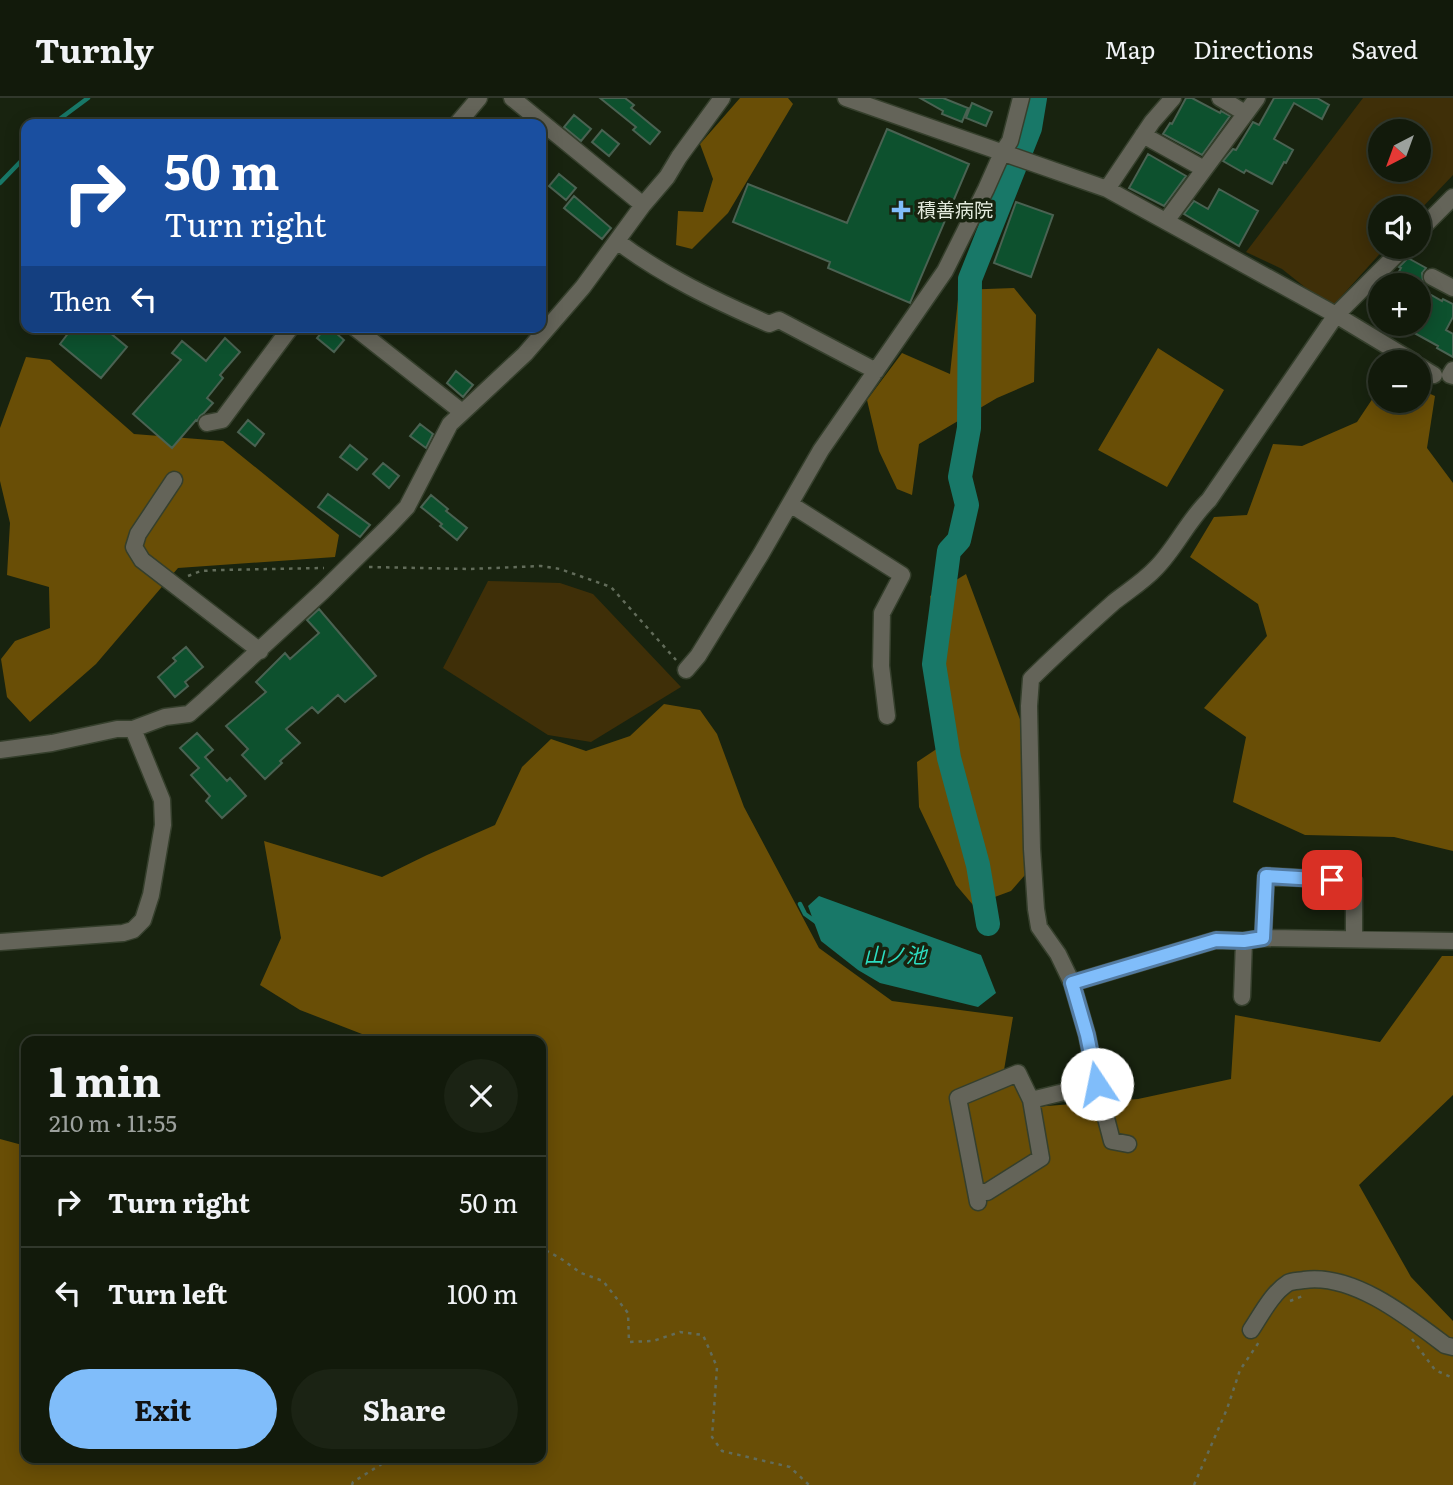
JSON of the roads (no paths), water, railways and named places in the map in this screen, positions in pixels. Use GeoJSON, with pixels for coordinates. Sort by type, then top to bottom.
{"type":"FeatureCollection","features":[{"type":"Feature","properties":{"kind":"street"},"geometry":{"type":"LineString","coordinates":[[461,119],[479,98]]}},
{"type":"Feature","properties":{"kind":"street"},"geometry":{"type":"LineString","coordinates":[[512,98],[538,119]]}},
{"type":"Feature","properties":{"kind":"street"},"geometry":{"type":"LineString","coordinates":[[546,330],[583,287],[667,177],[722,98]]}},
{"type":"Feature","properties":{"kind":"street"},"geometry":{"type":"LineString","coordinates":[[846,98],[1107,189],[1336,315],[1394,350]]}},
{"type":"Feature","properties":{"kind":"street"},"geometry":{"type":"LineString","coordinates":[[686,670],[698,656],[761,554],[821,450],[945,271],[1006,154],[1021,98]]}},
{"type":"Feature","properties":{"kind":"street"},"geometry":{"type":"LineString","coordinates":[[1107,189],[1152,122],[1173,98]]}},
{"type":"Feature","properties":{"kind":"street"},"geometry":{"type":"LineString","coordinates":[[1220,98],[1245,114]]}},
{"type":"Feature","properties":{"kind":"street"},"geometry":{"type":"LineString","coordinates":[[1166,221],[1257,98]]}},
{"type":"Feature","properties":{"kind":"street"},"geometry":{"type":"LineString","coordinates":[[546,126],[643,205]]}},
{"type":"Feature","properties":{"kind":"street"},"geometry":{"type":"LineString","coordinates":[[1143,135],[1204,169]]}},
{"type":"Feature","properties":{"kind":"street"},"geometry":{"type":"LineString","coordinates":[[1431,219],[1453,197]]}},
{"type":"Feature","properties":{"kind":"street"},"geometry":{"type":"LineString","coordinates":[[617,242],[679,281],[729,306],[769,324],[779,320],[876,371]]}},
{"type":"Feature","properties":{"kind":"street"},"geometry":{"type":"LineString","coordinates":[[1128,1144],[1112,1141],[1072,983],[1058,954],[1039,927],[1032,849],[1029,732],[1031,679],[1169,554],[1336,315],[1392,259]]}},
{"type":"Feature","properties":{"kind":"street"},"geometry":{"type":"LineString","coordinates":[[1432,277],[1453,288]]}},
{"type":"Feature","properties":{"kind":"street"},"geometry":{"type":"LineString","coordinates":[[206,423],[222,420],[287,333]]}},
{"type":"Feature","properties":{"kind":"street"},"geometry":{"type":"LineString","coordinates":[[362,333],[462,412]]}},
{"type":"Feature","properties":{"kind":"street"},"geometry":{"type":"LineString","coordinates":[[0,750],[52,743],[117,729],[133,729],[165,717],[189,714],[260,650],[407,507],[450,424],[525,354],[543,333]]}},
{"type":"Feature","properties":{"kind":"street"},"geometry":{"type":"LineString","coordinates":[[1453,370],[1450,375],[1453,376]]}},
{"type":"Feature","properties":{"kind":"street"},"geometry":{"type":"LineString","coordinates":[[174,480],[138,534],[134,547],[142,560],[260,650]]}},
{"type":"Feature","properties":{"kind":"street"},"geometry":{"type":"LineString","coordinates":[[790,503],[902,575],[881,613],[881,666],[887,716]]}},
{"type":"Feature","properties":{"kind":"street"},"geometry":{"type":"LineString","coordinates":[[0,942],[123,933],[133,930],[143,920],[151,895],[163,825],[162,800],[133,729]]}},
{"type":"Feature","properties":{"kind":"street"},"geometry":{"type":"LineString","coordinates":[[1263,938],[1266,876],[1354,881],[1354,939]]}},
{"type":"Feature","properties":{"kind":"street"},"geometry":{"type":"LineString","coordinates":[[1072,983],[1216,940],[1244,941],[1263,938],[1453,941]]}},
{"type":"Feature","properties":{"kind":"street"},"geometry":{"type":"LineString","coordinates":[[1242,997],[1244,941]]}},
{"type":"Feature","properties":{"kind":"street"},"geometry":{"type":"LineString","coordinates":[[1018,1073],[1031,1100],[1041,1158],[977,1197],[958,1098],[1018,1073]]}},
{"type":"Feature","properties":{"kind":"street"},"geometry":{"type":"LineString","coordinates":[[1031,1100],[1097,1084]]}},
{"type":"Feature","properties":{"kind":"street"},"geometry":{"type":"LineString","coordinates":[[1257,1333],[1275,1294],[1289,1283],[1311,1279],[1335,1282],[1364,1292],[1396,1310],[1445,1345],[1453,1347]]}},
{"type":"Feature","properties":{"kind":"water","name":"山ノ池"},"geometry":{"type":"Polygon","coordinates":[[[819,896],[981,955],[996,993],[978,1007],[880,983],[858,970],[821,941],[808,906],[819,896]]]}},
{"type":"Feature","properties":{"kind":"waterway"},"geometry":{"type":"LineString","coordinates":[[60,119],[88,98]]}},
{"type":"Feature","properties":{"kind":"waterway"},"geometry":{"type":"LineString","coordinates":[[988,924],[978,865],[949,758],[934,664],[949,551],[959,540],[967,505],[960,477],[969,428],[970,279],[1030,128],[1035,98]]}},
{"type":"Feature","properties":{"kind":"waterway"},"geometry":{"type":"LineString","coordinates":[[0,183],[21,161]]}},
{"type":"Feature","properties":{"kind":"waterway"},"geometry":{"type":"LineString","coordinates":[[800,904],[805,914],[816,922]]}},
{"type":"Feature","properties":{"kind":"place","name":"積善病院"},"geometry":{"type":"Point","coordinates":[901,210]}}]}
